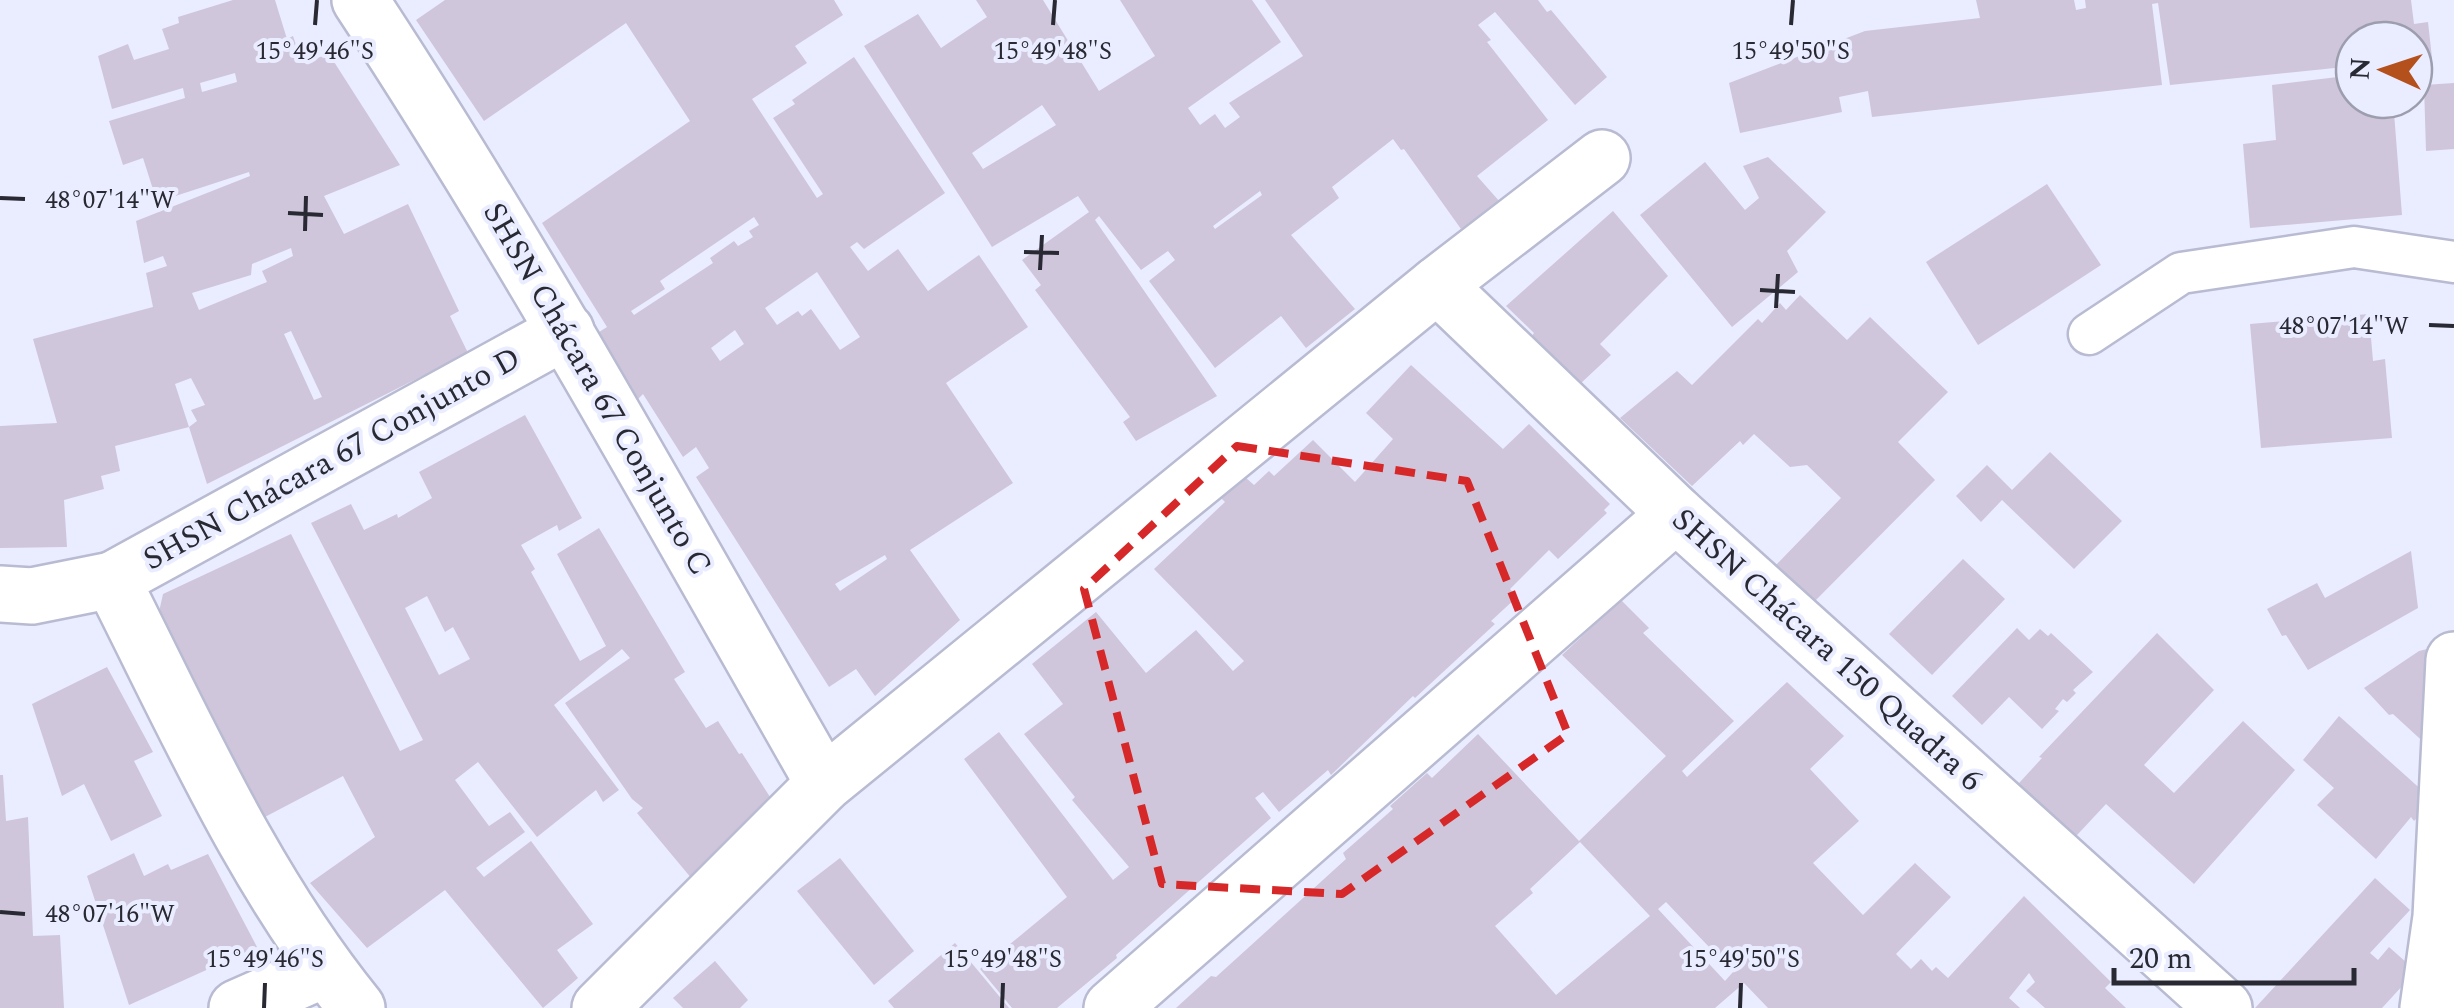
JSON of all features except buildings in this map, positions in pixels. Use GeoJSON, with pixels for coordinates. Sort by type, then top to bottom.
{"type":"FeatureCollection","features":[{"type":"Feature","properties":{"kind":"street","name":"SHSN Chácara 67 Conjunto C"},"geometry":{"type":"LineString","coordinates":[[360,0],[448,134],[566,331],[824,784]]}},
{"type":"Feature","properties":{"kind":"street"},"geometry":{"type":"LineString","coordinates":[[600,1008],[824,784],[1437,285],[1602,158]]}},
{"type":"Feature","properties":{"kind":"street","name":"SHSN Chácara 150 Quadra 6"},"geometry":{"type":"LineString","coordinates":[[1437,285],[1676,514],[2224,1008]]}},
{"type":"Feature","properties":{"kind":"street","name":"SHSN Chácara 67 Conjunto D"},"geometry":{"type":"LineString","coordinates":[[341,988],[248,847],[112,580],[566,331]]}},
{"type":"Feature","properties":{"kind":"street"},"geometry":{"type":"LineString","coordinates":[[1112,1008],[1676,514]]}},
{"type":"Feature","properties":{"kind":"street"},"geometry":{"type":"LineString","coordinates":[[0,594],[32,596],[112,580]]}},
{"type":"Feature","properties":{"kind":"street"},"geometry":{"type":"LineString","coordinates":[[2428,1008],[2441,916],[2454,660]]}},
{"type":"Feature","properties":{"kind":"street"},"geometry":{"type":"LineString","coordinates":[[237,1008],[341,988]]}},
{"type":"Feature","properties":{"kind":"lane"},"geometry":{"type":"LineString","coordinates":[[2089,334],[2181,273],[2354,247],[2454,262]]}},
{"type":"Feature","properties":{"kind":"highlighted area"},"geometry":{"type":"Polygon","coordinates":[[[1237,446],[1467,481],[1568,734],[1342,894],[1162,884],[1084,589],[1237,446]]]}}]}
